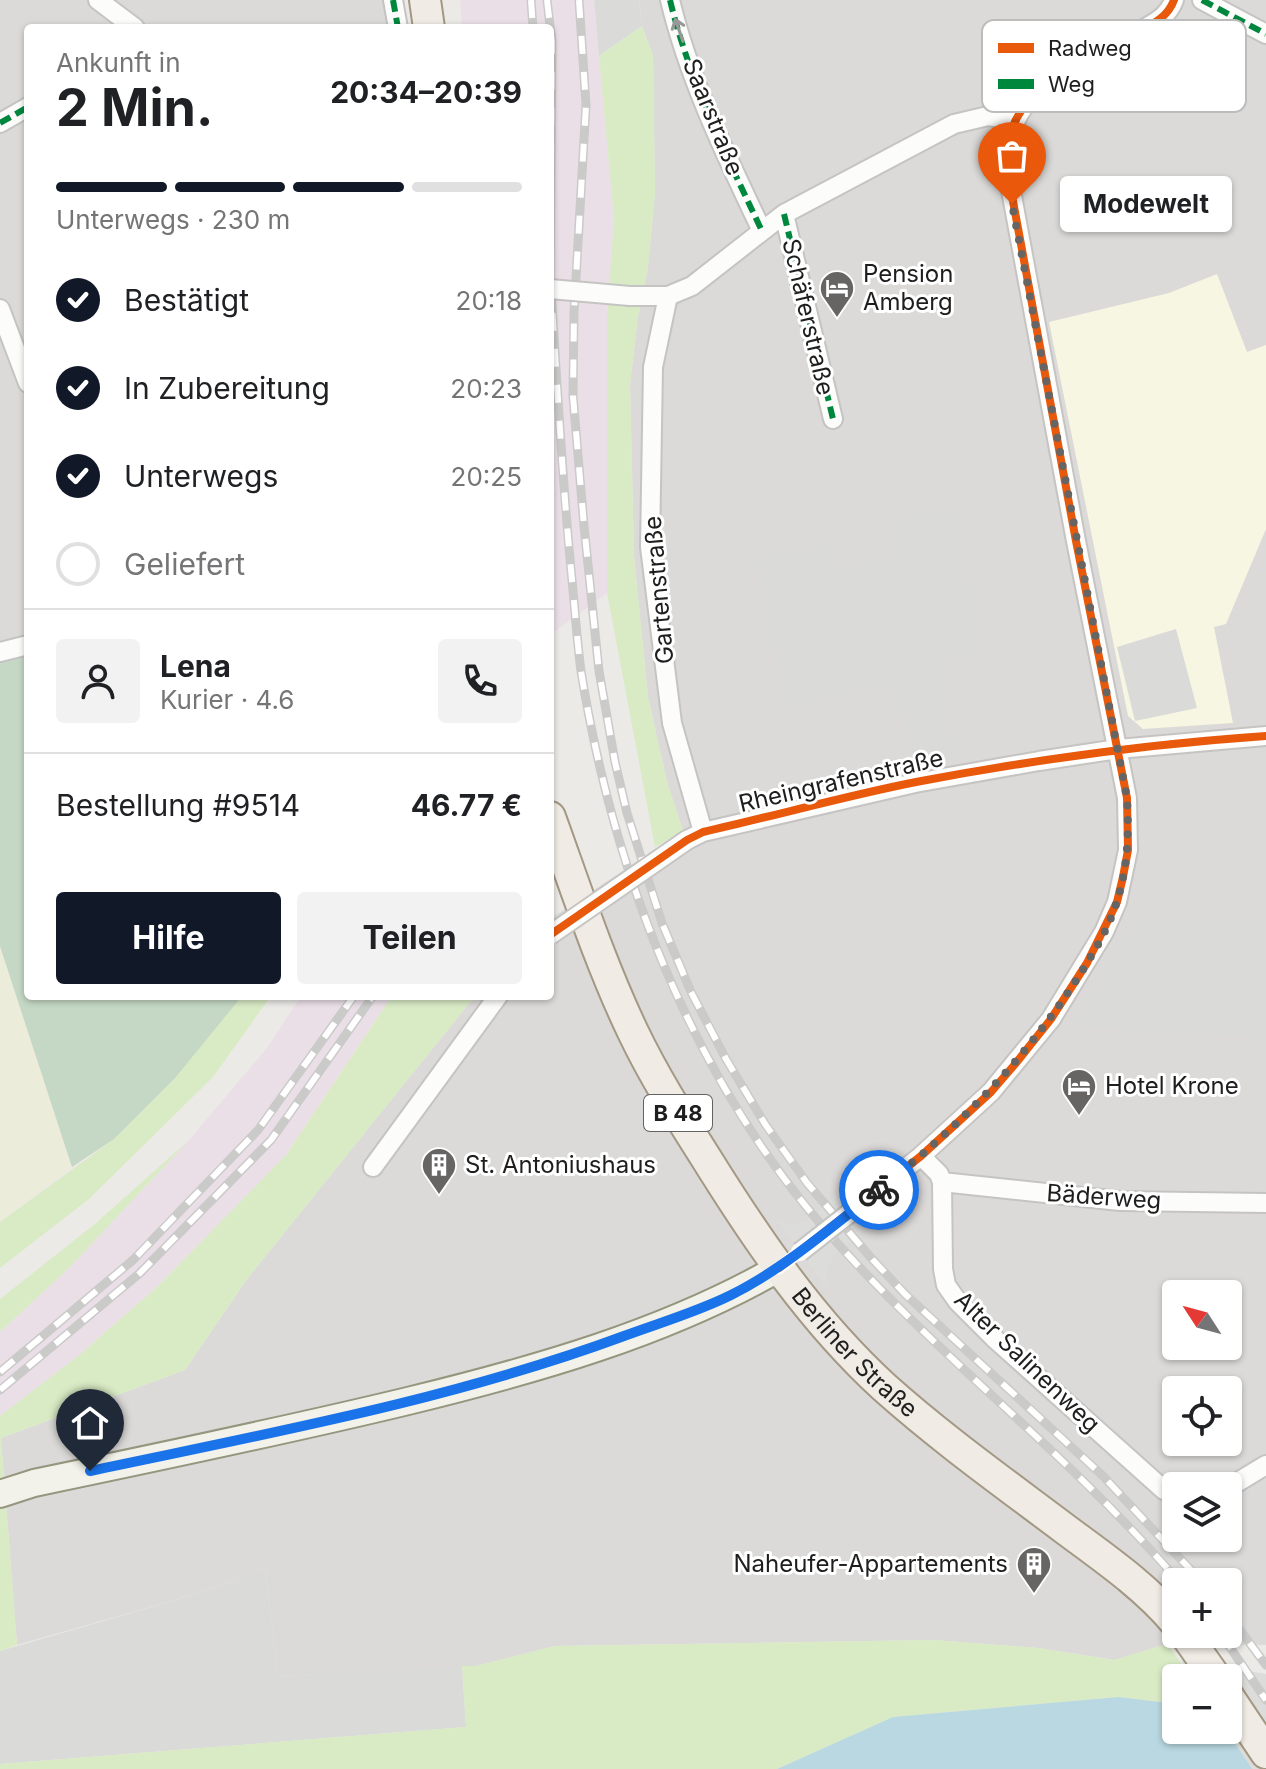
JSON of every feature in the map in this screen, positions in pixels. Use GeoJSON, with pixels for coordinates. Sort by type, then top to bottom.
{"type":"FeatureCollection","features":[{"type":"Feature","properties":{"kind":"main road"},"geometry":{"type":"LineString","coordinates":[[425,0],[428,24]]}},
{"type":"Feature","properties":{"kind":"main road","name":"B 48"},"geometry":{"type":"LineString","coordinates":[[554,828],[597,947],[633,1031],[669,1099],[726,1190],[790,1260]]}},
{"type":"Feature","properties":{"kind":"main road"},"geometry":{"type":"LineString","coordinates":[[0,1494],[34,1483],[348,1416],[539,1366],[704,1307],[731,1295],[790,1260]]}},
{"type":"Feature","properties":{"kind":"main road","name":"Berliner Straße"},"geometry":{"type":"LineString","coordinates":[[790,1260],[822,1323],[884,1387],[1134,1582],[1162,1609]]}},
{"type":"Feature","properties":{"kind":"main road"},"geometry":{"type":"LineString","coordinates":[[1242,1717],[1266,1753]]}},
{"type":"Feature","properties":{"kind":"street"},"geometry":{"type":"LineString","coordinates":[[98,0],[130,24]]}},
{"type":"Feature","properties":{"kind":"street"},"geometry":{"type":"LineString","coordinates":[[393,0],[397,24]]}},
{"type":"Feature","properties":{"kind":"street","name":"Saarstraße"},"geometry":{"type":"LineString","coordinates":[[670,0],[703,98],[762,231]]}},
{"type":"Feature","properties":{"kind":"street","name":"Berliner Straße"},"geometry":{"type":"LineString","coordinates":[[1159,20],[1174,0]]}},
{"type":"Feature","properties":{"kind":"street"},"geometry":{"type":"LineString","coordinates":[[1202,0],[1240,20]]}},
{"type":"Feature","properties":{"kind":"street"},"geometry":{"type":"LineString","coordinates":[[1246,23],[1266,34]]}},
{"type":"Feature","properties":{"kind":"street"},"geometry":{"type":"LineString","coordinates":[[0,123],[24,109]]}},
{"type":"Feature","properties":{"kind":"street","name":"Berliner Straße"},"geometry":{"type":"LineString","coordinates":[[790,1260],[921,1156],[991,1092],[1016,1063],[1058,1008],[1104,932],[1117,902],[1128,850],[1127,798],[1008,182],[1005,158],[1007,139],[1018,112]]}},
{"type":"Feature","properties":{"kind":"street"},"geometry":{"type":"LineString","coordinates":[[554,289],[668,296],[692,286],[784,214],[954,124],[988,116],[1014,120]]}},
{"type":"Feature","properties":{"kind":"street","name":"Schäferstraße"},"geometry":{"type":"LineString","coordinates":[[784,214],[833,419]]}},
{"type":"Feature","properties":{"kind":"street","name":"Gartenstraße"},"geometry":{"type":"LineString","coordinates":[[668,296],[653,367],[650,547],[672,723],[695,836]]}},
{"type":"Feature","properties":{"kind":"street"},"geometry":{"type":"LineString","coordinates":[[0,309],[24,372]]}},
{"type":"Feature","properties":{"kind":"street"},"geometry":{"type":"LineString","coordinates":[[0,652],[24,646]]}},
{"type":"Feature","properties":{"kind":"street","name":"Rheingrafenstraße"},"geometry":{"type":"LineString","coordinates":[[554,932],[695,836],[915,783],[1118,749],[1266,736]]}},
{"type":"Feature","properties":{"kind":"street"},"geometry":{"type":"LineString","coordinates":[[373,1167],[495,1000]]}},
{"type":"Feature","properties":{"kind":"street"},"geometry":{"type":"LineString","coordinates":[[921,1156],[939,1174],[942,1182]]}},
{"type":"Feature","properties":{"kind":"street","name":"Bäderweg"},"geometry":{"type":"LineString","coordinates":[[942,1182],[1120,1201],[1266,1203]]}},
{"type":"Feature","properties":{"kind":"street","name":"Alter Salinenweg"},"geometry":{"type":"LineString","coordinates":[[942,1182],[943,1269],[946,1285],[958,1302],[1162,1488]]}},
{"type":"Feature","properties":{"kind":"street"},"geometry":{"type":"LineString","coordinates":[[1242,1480],[1266,1465]]}},
{"type":"Feature","properties":{"kind":"shaded area"},"geometry":{"type":"Polygon","coordinates":[[[0,0],[386,0],[390,24],[24,24],[24,1000],[238,1000],[72,1167],[0,946],[0,0]]]}},
{"type":"Feature","properties":{"kind":"shaded area"},"geometry":{"type":"Polygon","coordinates":[[[460,0],[594,0],[614,219],[607,315],[607,593],[554,632],[554,24],[462,24],[460,0]]]}},
{"type":"Feature","properties":{"kind":"shaded area"},"geometry":{"type":"Polygon","coordinates":[[[594,0],[639,0],[642,26],[599,56],[594,0]]]}},
{"type":"Feature","properties":{"kind":"shaded area"},"geometry":{"type":"Polygon","coordinates":[[[639,0],[1266,0],[1266,1645],[1242,1645],[1242,1568],[1162,1568],[1162,1646],[1115,1660],[1038,1648],[934,1640],[555,1646],[476,1666],[278,1676],[265,1568],[196,1594],[17,1645],[1,1438],[185,1370],[247,1279],[472,1000],[554,1000],[554,916],[683,831],[667,782],[648,697],[634,557],[630,384],[638,316],[648,267],[655,192],[653,55],[642,26],[639,0]]]}},
{"type":"Feature","properties":{"kind":"shaded area"},"geometry":{"type":"Polygon","coordinates":[[[1217,274],[1247,352],[1266,345],[1266,529],[1226,624],[1214,627],[1233,723],[1143,729],[1128,716],[1049,322],[1169,293],[1217,274]]]}},
{"type":"Feature","properties":{"kind":"shaded area"},"geometry":{"type":"Polygon","coordinates":[[[953,507],[983,652],[939,661],[959,758],[912,768],[895,684],[786,707],[755,559],[827,544],[833,571],[899,557],[892,520],[953,507]]]}},
{"type":"Feature","properties":{"kind":"shaded area"},"geometry":{"type":"Polygon","coordinates":[[[1176,629],[1197,708],[1135,721],[1117,647],[1176,629]]]}},
{"type":"Feature","properties":{"kind":"shaded area"},"geometry":{"type":"Polygon","coordinates":[[[24,654],[24,1000],[239,1000],[175,1078],[114,1139],[72,1167],[0,946],[0,661],[24,654]]]}},
{"type":"Feature","properties":{"kind":"shaded area"},"geometry":{"type":"Polygon","coordinates":[[[1134,919],[1261,920],[1266,968],[1266,1038],[1072,1026],[1134,919]]]}},
{"type":"Feature","properties":{"kind":"shaded area"},"geometry":{"type":"Polygon","coordinates":[[[0,946],[72,1167],[0,1222],[0,946]]]}},
{"type":"Feature","properties":{"kind":"shaded area"},"geometry":{"type":"Polygon","coordinates":[[[298,1000],[389,1000],[286,1155],[158,1286],[78,1356],[0,1416],[0,1332],[70,1267],[189,1140],[267,1048],[298,1000]]]}},
{"type":"Feature","properties":{"kind":"shaded area"},"geometry":{"type":"Polygon","coordinates":[[[265,1568],[278,1676],[462,1666],[466,1727],[0,1764],[0,1651],[196,1594],[265,1568]]]}},
{"type":"Feature","properties":{"kind":"green space"},"geometry":{"type":"Polygon","coordinates":[[[642,26],[653,55],[655,193],[648,267],[638,316],[630,384],[634,557],[648,697],[667,782],[683,831],[655,847],[607,593],[607,315],[614,219],[599,56],[642,26]]]}},
{"type":"Feature","properties":{"kind":"green space"},"geometry":{"type":"Polygon","coordinates":[[[238,1000],[268,1000],[213,1077],[89,1199],[0,1268],[0,1222],[114,1139],[238,1000]]]}},
{"type":"Feature","properties":{"kind":"green space"},"geometry":{"type":"Polygon","coordinates":[[[389,1000],[472,1000],[247,1279],[185,1370],[1,1438],[17,1645],[0,1651],[0,1416],[78,1356],[158,1286],[286,1155],[389,1000]]]}},
{"type":"Feature","properties":{"kind":"green space"},"geometry":{"type":"Polygon","coordinates":[[[189,1140],[70,1267],[0,1332],[0,1299],[96,1223],[189,1140]]]}},
{"type":"Feature","properties":{"kind":"green space"},"geometry":{"type":"Polygon","coordinates":[[[934,1640],[1038,1648],[1114,1660],[1162,1646],[1170,1648],[1182,1664],[1162,1664],[1162,1702],[1119,1697],[893,1717],[777,1769],[0,1769],[0,1764],[466,1727],[462,1666],[476,1666],[555,1646],[934,1640]]]}},
{"type":"Feature","properties":{"kind":"water"},"geometry":{"type":"Polygon","coordinates":[[[1119,1697],[1162,1702],[1162,1744],[1242,1744],[1266,1769],[777,1769],[893,1717],[1119,1697]]]}},
{"type":"Feature","properties":{"kind":"pier"},"geometry":{"type":"Polygon","coordinates":[[[861,1175],[888,1209],[836,1253],[827,1271],[828,1290],[776,1218],[788,1225],[805,1222],[861,1175]]]}},
{"type":"Feature","properties":{"kind":"pier"},"geometry":{"type":"Polygon","coordinates":[[[1181,1660],[1205,1664],[1183,1664],[1181,1660]]]}},
{"type":"Feature","properties":{"kind":"pier"},"geometry":{"type":"Polygon","coordinates":[[[1242,1670],[1266,1674],[1266,1769],[1252,1769],[1235,1744],[1242,1744],[1242,1670]]]}},
{"type":"Feature","properties":{"kind":"railway"},"geometry":{"type":"LineString","coordinates":[[531,0],[533,24]]}},
{"type":"Feature","properties":{"kind":"railway"},"geometry":{"type":"LineString","coordinates":[[547,0],[550,24]]}},
{"type":"Feature","properties":{"kind":"railway"},"geometry":{"type":"LineString","coordinates":[[579,0],[586,105],[574,312],[573,396],[584,526],[599,671],[615,762],[627,813],[662,923],[691,992],[726,1059],[765,1124],[807,1183],[905,1294],[1103,1476],[1189,1568]]}},
{"type":"Feature","properties":{"kind":"railway"},"geometry":{"type":"LineString","coordinates":[[554,338],[577,637],[595,746],[637,894],[664,966],[697,1036],[734,1104],[776,1168],[824,1228],[911,1319],[1093,1491],[1166,1568]]}},
{"type":"Feature","properties":{"kind":"railway"},"geometry":{"type":"LineString","coordinates":[[0,1372],[133,1260],[258,1130],[351,1000]]}},
{"type":"Feature","properties":{"kind":"railway"},"geometry":{"type":"LineString","coordinates":[[0,1390],[140,1273],[271,1140],[370,1000]]}},
{"type":"Feature","properties":{"kind":"railway"},"geometry":{"type":"LineString","coordinates":[[1242,1633],[1266,1665]]}},
{"type":"Feature","properties":{"kind":"railway"},"geometry":{"type":"LineString","coordinates":[[1231,1648],[1266,1700]]}},
{"type":"Feature","properties":{"kind":"marked path"},"geometry":{"type":"LineString","coordinates":[[393,0],[397,24]]}},
{"type":"Feature","properties":{"kind":"marked path"},"geometry":{"type":"LineString","coordinates":[[670,0],[698,89],[762,231]]}},
{"type":"Feature","properties":{"kind":"marked path"},"geometry":{"type":"LineString","coordinates":[[1202,0],[1240,20]]}},
{"type":"Feature","properties":{"kind":"marked path"},"geometry":{"type":"LineString","coordinates":[[1246,23],[1266,34]]}},
{"type":"Feature","properties":{"kind":"marked path"},"geometry":{"type":"LineString","coordinates":[[0,123],[24,109]]}},
{"type":"Feature","properties":{"kind":"marked path"},"geometry":{"type":"LineString","coordinates":[[784,214],[833,419]]}},
{"type":"Feature","properties":{"kind":"cycle path"},"geometry":{"type":"LineString","coordinates":[[1158,20],[1174,0]]}},
{"type":"Feature","properties":{"kind":"cycle path"},"geometry":{"type":"LineString","coordinates":[[779,1268],[921,1156],[991,1092],[1051,1019],[1087,963],[1117,902],[1123,877],[1128,850],[1127,798],[1005,158],[1011,132],[1020,112]]}},
{"type":"Feature","properties":{"kind":"cycle path"},"geometry":{"type":"LineString","coordinates":[[554,932],[703,832],[863,793],[960,774],[1134,748],[1266,736]]}},
{"type":"Feature","properties":{"kind":"way so far"},"geometry":{"type":"LineString","coordinates":[[879,1190],[991,1092],[1051,1019],[1104,932],[1117,902],[1128,850],[1127,798],[1012,204]]}},
{"type":"Feature","properties":{"kind":"place","name":"Modewelt"},"geometry":{"type":"Point","coordinates":[1012,204]}},
{"type":"Feature","properties":{"kind":"place","name":"Pension Amberg"},"geometry":{"type":"Point","coordinates":[837,319]}},
{"type":"Feature","properties":{"kind":"place","name":"Hotel Krone"},"geometry":{"type":"Point","coordinates":[1079,1117]}},
{"type":"Feature","properties":{"kind":"place","name":"St. Antoniushaus"},"geometry":{"type":"Point","coordinates":[439,1196]}},
{"type":"Feature","properties":{"kind":"place","name":"Naheufer-Appartements"},"geometry":{"type":"Point","coordinates":[1034,1595]}},
{"type":"Feature","properties":{"kind":"route"},"geometry":{"type":"LineString","coordinates":[[90,1471],[348,1416],[539,1366],[604,1344],[731,1295],[779,1268],[879,1190]]}}]}
